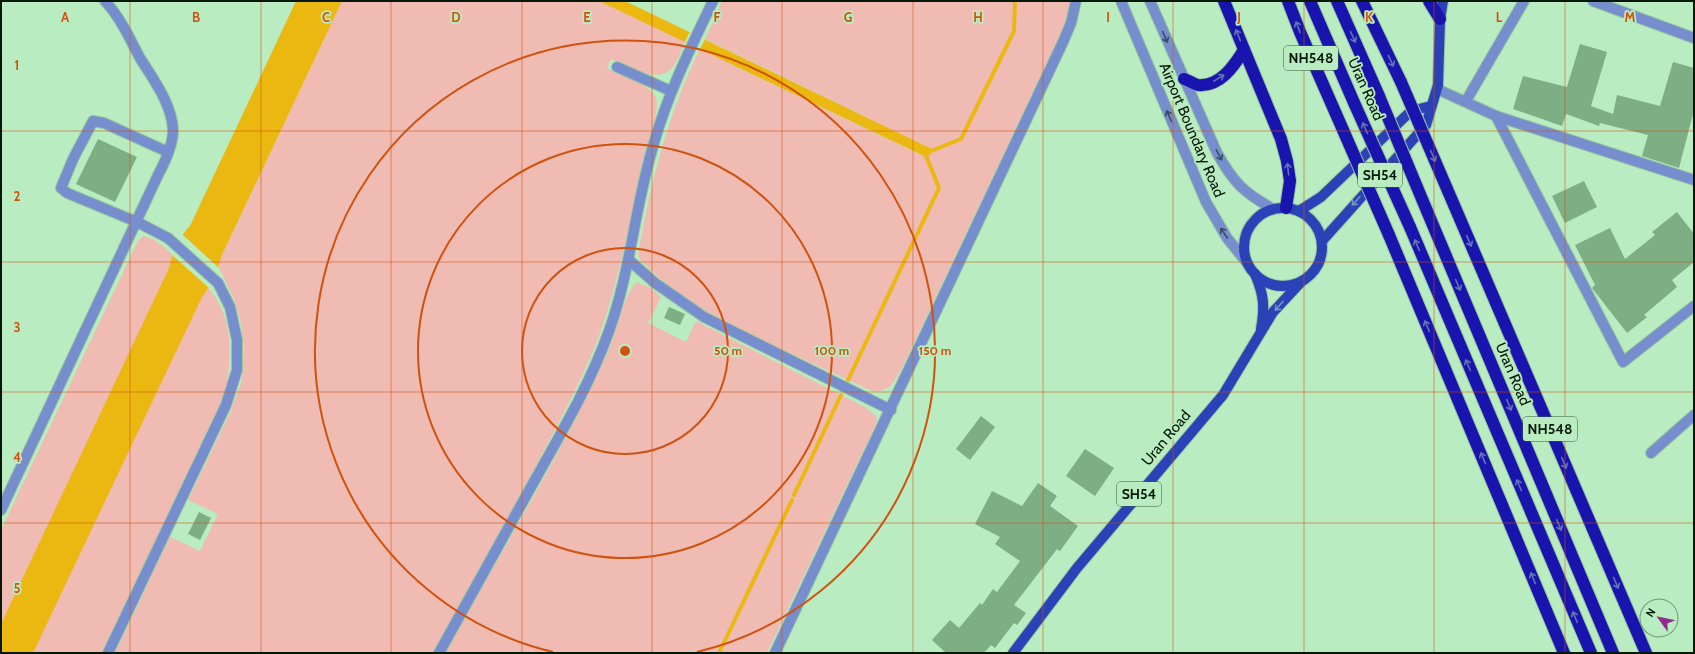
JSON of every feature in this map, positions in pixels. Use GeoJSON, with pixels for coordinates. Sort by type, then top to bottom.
{"type":"FeatureCollection","features":[{"type":"Feature","properties":{"kind":"highway"},"geometry":{"type":"LineString","coordinates":[[1224,1],[1281,139],[1287,161],[1290,181],[1286,208]]}},
{"type":"Feature","properties":{"kind":"highway","name":"NH548"},"geometry":{"type":"LineString","coordinates":[[1288,1],[1300,32],[1389,235],[1564,653]]}},
{"type":"Feature","properties":{"kind":"highway","name":"Uran Road"},"geometry":{"type":"LineString","coordinates":[[1310,1],[1410,227],[1591,653]]}},
{"type":"Feature","properties":{"kind":"highway","name":"Uran Road"},"geometry":{"type":"LineString","coordinates":[[1337,1],[1379,96],[1613,653]]}},
{"type":"Feature","properties":{"kind":"highway","name":"NH548"},"geometry":{"type":"LineString","coordinates":[[1362,1],[1401,82],[1646,653]]}},
{"type":"Feature","properties":{"kind":"highway"},"geometry":{"type":"LineString","coordinates":[[1430,1],[1440,19]]}},
{"type":"Feature","properties":{"kind":"highway"},"geometry":{"type":"LineString","coordinates":[[1184,78],[1198,85],[1213,82],[1224,76],[1235,64],[1244,50]]}},
{"type":"Feature","properties":{"kind":"main road","name":"SH54"},"geometry":{"type":"LineString","coordinates":[[1322,241],[1426,124],[1437,89],[1440,19],[1443,1]]}},
{"type":"Feature","properties":{"kind":"main road","name":"Uran Road"},"geometry":{"type":"LineString","coordinates":[[1299,211],[1320,197],[1411,111],[1431,106]]}},
{"type":"Feature","properties":{"kind":"main road"},"geometry":{"type":"LineString","coordinates":[[1286,208],[1299,211],[1310,218],[1318,229],[1322,241],[1322,253],[1318,265],[1311,275],[1301,282],[1289,286],[1265,282],[1255,274],[1248,264],[1245,251],[1246,238],[1251,225],[1260,215],[1272,209],[1286,208]]}},
{"type":"Feature","properties":{"kind":"main road","name":"Uran Road"},"geometry":{"type":"LineString","coordinates":[[1255,274],[1262,290],[1264,308],[1261,333]]}},
{"type":"Feature","properties":{"kind":"main road","name":"Uran Road"},"geometry":{"type":"LineString","coordinates":[[1013,653],[1077,568],[1223,395],[1273,312],[1301,282]]}},
{"type":"Feature","properties":{"kind":"street"},"geometry":{"type":"LineString","coordinates":[[1,510],[172,142],[173,130],[168,110],[120,21],[105,1]]}},
{"type":"Feature","properties":{"kind":"street"},"geometry":{"type":"LineString","coordinates":[[439,653],[553,448],[595,366],[610,329],[629,260],[653,143],[672,91],[713,1]]}},
{"type":"Feature","properties":{"kind":"street"},"geometry":{"type":"LineString","coordinates":[[775,653],[891,410],[1063,42],[1071,23],[1076,1]]}},
{"type":"Feature","properties":{"kind":"street","name":"Airport Boundary Road"},"geometry":{"type":"LineString","coordinates":[[1121,1],[1206,202],[1227,238],[1248,264]]}},
{"type":"Feature","properties":{"kind":"street","name":"Airport Boundary Road"},"geometry":{"type":"LineString","coordinates":[[1150,1],[1217,153],[1229,175],[1241,188],[1255,199],[1272,209]]}},
{"type":"Feature","properties":{"kind":"street"},"geometry":{"type":"LineString","coordinates":[[1466,101],[1524,1]]}},
{"type":"Feature","properties":{"kind":"street"},"geometry":{"type":"LineString","coordinates":[[1593,1],[1694,38]]}},
{"type":"Feature","properties":{"kind":"street"},"geometry":{"type":"LineString","coordinates":[[617,66],[672,91]]}},
{"type":"Feature","properties":{"kind":"street"},"geometry":{"type":"LineString","coordinates":[[1437,89],[1496,116],[1694,180]]}},
{"type":"Feature","properties":{"kind":"street"},"geometry":{"type":"LineString","coordinates":[[1496,116],[1623,362],[1694,306]]}},
{"type":"Feature","properties":{"kind":"street"},"geometry":{"type":"LineString","coordinates":[[108,653],[233,386],[238,358],[235,324],[225,294],[214,278],[177,245],[164,236],[136,222],[67,193],[61,188],[73,159],[93,121],[104,124],[168,152]]}},
{"type":"Feature","properties":{"kind":"street"},"geometry":{"type":"LineString","coordinates":[[629,260],[655,283],[704,317],[891,410]]}},
{"type":"Feature","properties":{"kind":"street"},"geometry":{"type":"LineString","coordinates":[[1651,453],[1694,415]]}},
{"type":"Feature","properties":{"kind":"shaded area"},"geometry":{"type":"Polygon","coordinates":[[[296,1],[342,1],[221,257],[214,278],[202,297],[33,653],[1,653],[1,624],[169,268],[176,246],[182,235],[190,226],[296,1]]]}},
{"type":"Feature","properties":{"kind":"shaded area"},"geometry":{"type":"Polygon","coordinates":[[[342,1],[599,1],[685,41],[675,64],[664,74],[657,75],[640,72],[611,59],[607,68],[647,87],[652,91],[657,102],[655,119],[642,163],[623,253],[605,319],[590,358],[566,409],[433,653],[115,653],[170,537],[200,551],[218,514],[188,500],[230,413],[242,380],[244,347],[240,319],[234,299],[219,268],[221,257],[342,1]]]}},
{"type":"Feature","properties":{"kind":"shaded area"},"geometry":{"type":"Polygon","coordinates":[[[599,1],[625,1],[932,149],[930,155],[926,157],[599,1]]]}},
{"type":"Feature","properties":{"kind":"shaded area"},"geometry":{"type":"Polygon","coordinates":[[[722,1],[1071,1],[1064,27],[901,370],[895,380],[888,388],[884,390],[874,391],[867,389],[722,320],[686,299],[640,260],[638,254],[643,227],[662,149],[679,98],[700,49],[925,157],[932,149],[705,39],[722,1]]]}},
{"type":"Feature","properties":{"kind":"shaded area"},"geometry":{"type":"Polygon","coordinates":[[[143,236],[153,239],[167,249],[203,282],[218,301],[227,326],[229,339],[230,353],[225,393],[102,653],[1,653],[1,530],[138,241],[143,236]]]}},
{"type":"Feature","properties":{"kind":"shaded area"},"geometry":{"type":"Polygon","coordinates":[[[637,282],[649,287],[661,297],[648,323],[686,342],[696,321],[865,407],[876,416],[877,421],[873,430],[767,653],[445,653],[570,430],[607,354],[628,296],[637,282]]]}},
{"type":"Feature","properties":{"kind":"pier"},"geometry":{"type":"Polygon","coordinates":[[[690,32],[705,39],[700,49],[685,41],[690,32]]]}},
{"type":"Feature","properties":{"kind":"pier"},"geometry":{"type":"Polygon","coordinates":[[[182,234],[219,268],[209,288],[172,255],[182,234]]]}},
{"type":"Feature","properties":{"kind":"building"},"geometry":{"type":"Polygon","coordinates":[[[1580,44],[1607,52],[1591,106],[1613,114],[1617,95],[1660,106],[1673,62],[1694,68],[1694,110],[1679,168],[1642,156],[1648,135],[1600,123],[1599,126],[1566,114],[1562,126],[1513,109],[1523,76],[1567,87],[1580,44]]]}},
{"type":"Feature","properties":{"kind":"building"},"geometry":{"type":"Polygon","coordinates":[[[98,139],[137,157],[115,202],[76,184],[98,139]]]}},
{"type":"Feature","properties":{"kind":"building"},"geometry":{"type":"Polygon","coordinates":[[[1584,181],[1597,207],[1565,223],[1552,196],[1584,181]]]}},
{"type":"Feature","properties":{"kind":"building"},"geometry":{"type":"Polygon","coordinates":[[[1677,212],[1694,234],[1694,262],[1672,280],[1677,287],[1644,315],[1647,317],[1627,333],[1592,288],[1595,285],[1575,245],[1610,228],[1625,259],[1655,235],[1652,232],[1677,212]]]}},
{"type":"Feature","properties":{"kind":"building"},"geometry":{"type":"Polygon","coordinates":[[[669,307],[685,314],[680,325],[664,318],[669,307]]]}},
{"type":"Feature","properties":{"kind":"building"},"geometry":{"type":"Polygon","coordinates":[[[981,416],[995,427],[970,460],[956,449],[981,416]]]}},
{"type":"Feature","properties":{"kind":"building"},"geometry":{"type":"Polygon","coordinates":[[[1085,449],[1114,468],[1095,496],[1066,476],[1085,449]]]}},
{"type":"Feature","properties":{"kind":"building"},"geometry":{"type":"Polygon","coordinates":[[[1038,483],[1057,496],[1050,506],[1078,526],[1060,551],[1057,549],[1014,605],[1026,613],[1017,625],[1014,623],[995,648],[991,645],[984,653],[946,653],[932,640],[950,620],[959,628],[980,603],[982,605],[993,589],[997,592],[1020,561],[995,544],[1000,537],[975,524],[992,491],[1022,506],[1038,483]]]}},
{"type":"Feature","properties":{"kind":"building"},"geometry":{"type":"Polygon","coordinates":[[[199,512],[211,518],[200,540],[188,534],[199,512]]]}},
{"type":"Feature","properties":{"kind":"waterway"},"geometry":{"type":"LineString","coordinates":[[926,151],[931,151],[961,139],[1014,31],[1015,1]]}},
{"type":"Feature","properties":{"kind":"waterway"},"geometry":{"type":"LineString","coordinates":[[848,380],[939,188],[925,153]]}},
{"type":"Feature","properties":{"kind":"waterway"},"geometry":{"type":"LineString","coordinates":[[794,495],[841,395]]}},
{"type":"Feature","properties":{"kind":"waterway"},"geometry":{"type":"LineString","coordinates":[[719,653],[792,500]]}}]}
